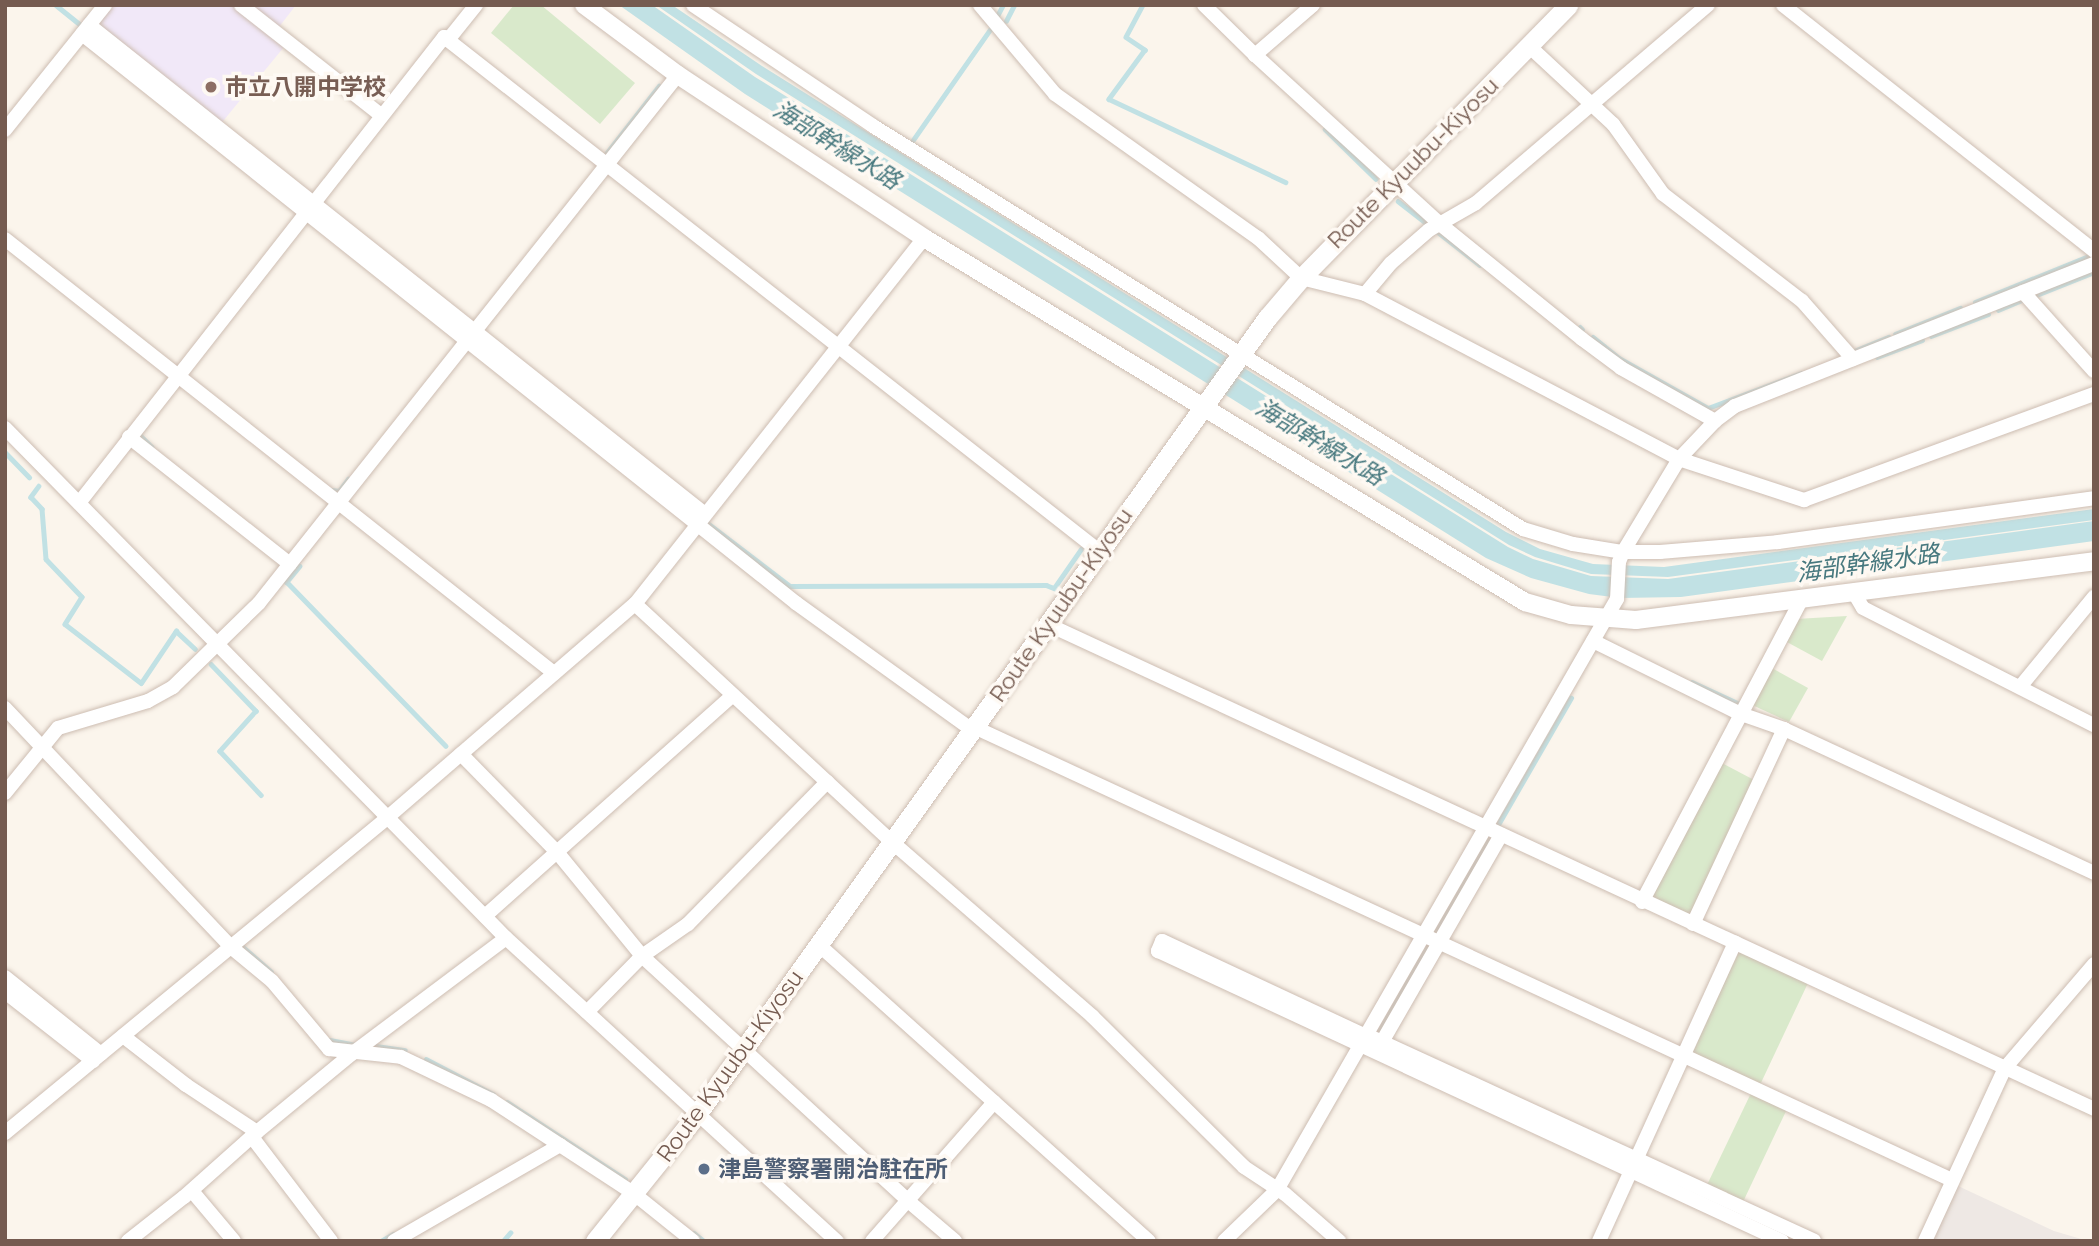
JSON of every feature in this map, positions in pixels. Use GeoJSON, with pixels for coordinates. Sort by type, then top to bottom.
{"type":"FeatureCollection","features":[{"type":"Feature","properties":{"kind":"main road","name":"Route Kyuubu-Kiyosu"},"geometry":{"type":"LineString","coordinates":[[595,1241],[698,1114],[1239,356],[1301,278],[1568,5]]}},
{"type":"Feature","properties":{"kind":"street"},"geometry":{"type":"LineString","coordinates":[[5,130],[105,5]]}},
{"type":"Feature","properties":{"kind":"street"},"geometry":{"type":"LineString","coordinates":[[241,5],[382,116]]}},
{"type":"Feature","properties":{"kind":"street"},"geometry":{"type":"LineString","coordinates":[[448,40],[476,5]]}},
{"type":"Feature","properties":{"kind":"street"},"geometry":{"type":"LineString","coordinates":[[584,5],[678,75],[924,238],[1208,399],[1525,602],[1571,615],[1605,620],[1688,615],[2094,561]]}},
{"type":"Feature","properties":{"kind":"street"},"geometry":{"type":"LineString","coordinates":[[693,5],[873,126],[1239,356],[1523,528],[1621,557],[1778,542],[2094,498]]}},
{"type":"Feature","properties":{"kind":"street"},"geometry":{"type":"LineString","coordinates":[[980,5],[1055,94],[1258,238],[1301,278],[1365,294],[1679,459],[1804,500],[2094,394]]}},
{"type":"Feature","properties":{"kind":"street"},"geometry":{"type":"LineString","coordinates":[[1204,5],[1440,224],[1620,368],[1715,421]]}},
{"type":"Feature","properties":{"kind":"street"},"geometry":{"type":"LineString","coordinates":[[1255,55],[1313,5]]}},
{"type":"Feature","properties":{"kind":"street"},"geometry":{"type":"LineString","coordinates":[[1365,294],[1391,263],[1440,224],[1476,203],[1708,5]]}},
{"type":"Feature","properties":{"kind":"street"},"geometry":{"type":"LineString","coordinates":[[1783,5],[2094,251]]}},
{"type":"Feature","properties":{"kind":"street"},"geometry":{"type":"LineString","coordinates":[[85,30],[702,519],[796,603],[973,729],[1952,1180]]}},
{"type":"Feature","properties":{"kind":"street"},"geometry":{"type":"LineString","coordinates":[[79,502],[444,37],[1099,551]]}},
{"type":"Feature","properties":{"kind":"street"},"geometry":{"type":"LineString","coordinates":[[1529,46],[1613,124],[1663,194],[1802,301],[1853,359]]}},
{"type":"Feature","properties":{"kind":"street"},"geometry":{"type":"LineString","coordinates":[[5,793],[58,728],[71,722],[132,707],[173,687],[259,603],[678,75]]}},
{"type":"Feature","properties":{"kind":"street"},"geometry":{"type":"LineString","coordinates":[[5,1133],[388,817],[635,604],[924,238]]}},
{"type":"Feature","properties":{"kind":"street"},"geometry":{"type":"LineString","coordinates":[[5,239],[554,673]]}},
{"type":"Feature","properties":{"kind":"street"},"geometry":{"type":"LineString","coordinates":[[1224,1241],[1277,1190],[1371,1039],[1494,832],[1617,599],[1621,557],[1679,459],[1715,421],[1735,406],[2094,264]]}},
{"type":"Feature","properties":{"kind":"street"},"geometry":{"type":"LineString","coordinates":[[2023,292],[2094,371]]}},
{"type":"Feature","properties":{"kind":"street"},"geometry":{"type":"LineString","coordinates":[[5,428],[506,938],[837,1241]]}},
{"type":"Feature","properties":{"kind":"street"},"geometry":{"type":"LineString","coordinates":[[130,437],[290,564]]}},
{"type":"Feature","properties":{"kind":"street"},"geometry":{"type":"LineString","coordinates":[[1854,593],[1863,608],[2094,725]]}},
{"type":"Feature","properties":{"kind":"street"},"geometry":{"type":"LineString","coordinates":[[2020,687],[2094,597]]}},
{"type":"Feature","properties":{"kind":"street"},"geometry":{"type":"LineString","coordinates":[[1642,902],[1801,601]]}},
{"type":"Feature","properties":{"kind":"street"},"geometry":{"type":"LineString","coordinates":[[635,604],[892,842],[1091,1016],[1244,1167],[1277,1190],[1339,1241]]}},
{"type":"Feature","properties":{"kind":"street"},"geometry":{"type":"LineString","coordinates":[[1047,624],[1642,902],[2094,1109]]}},
{"type":"Feature","properties":{"kind":"street"},"geometry":{"type":"LineString","coordinates":[[1593,640],[1741,713],[1784,729],[2094,873]]}},
{"type":"Feature","properties":{"kind":"street"},"geometry":{"type":"LineString","coordinates":[[485,916],[733,695]]}},
{"type":"Feature","properties":{"kind":"street"},"geometry":{"type":"LineString","coordinates":[[5,708],[231,947],[272,981],[322,1044],[329,1049],[353,1053],[401,1056],[491,1100],[634,1193],[693,1241]]}},
{"type":"Feature","properties":{"kind":"street"},"geometry":{"type":"LineString","coordinates":[[1693,924],[1784,729]]}},
{"type":"Feature","properties":{"kind":"street"},"geometry":{"type":"LineString","coordinates":[[461,754],[557,852],[642,956],[906,1200],[955,1241]]}},
{"type":"Feature","properties":{"kind":"street"},"geometry":{"type":"LineString","coordinates":[[587,1012],[642,956],[688,923],[827,782]]}},
{"type":"Feature","properties":{"kind":"street"},"geometry":{"type":"LineString","coordinates":[[128,1241],[192,1191],[254,1134],[353,1053],[506,938]]}},
{"type":"Feature","properties":{"kind":"street"},"geometry":{"type":"LineString","coordinates":[[1782,1241],[1764,1237],[1634,1165],[1371,1039],[1158,951],[1163,941],[1371,1039],[1634,1165],[1814,1241]]}},
{"type":"Feature","properties":{"kind":"street"},"geometry":{"type":"LineString","coordinates":[[1599,1241],[1735,943]]}},
{"type":"Feature","properties":{"kind":"street"},"geometry":{"type":"LineString","coordinates":[[819,944],[1149,1241]]}},
{"type":"Feature","properties":{"kind":"street"},"geometry":{"type":"LineString","coordinates":[[1925,1241],[2005,1068],[2094,964]]}},
{"type":"Feature","properties":{"kind":"street"},"geometry":{"type":"LineString","coordinates":[[5,977],[97,1058]]}},
{"type":"Feature","properties":{"kind":"street"},"geometry":{"type":"LineString","coordinates":[[5,992],[97,1058]]}},
{"type":"Feature","properties":{"kind":"street"},"geometry":{"type":"LineString","coordinates":[[123,1036],[254,1134],[331,1241]]}},
{"type":"Feature","properties":{"kind":"street"},"geometry":{"type":"LineString","coordinates":[[872,1241],[995,1102]]}},
{"type":"Feature","properties":{"kind":"street"},"geometry":{"type":"LineString","coordinates":[[394,1241],[561,1145]]}},
{"type":"Feature","properties":{"kind":"street"},"geometry":{"type":"LineString","coordinates":[[192,1191],[234,1241]]}},
{"type":"Feature","properties":{"kind":"shaded area","name":"市立八開中学校"},"geometry":{"type":"Polygon","coordinates":[[[112,5],[296,5],[272,36],[284,47],[219,126],[95,27],[112,5]]]}},
{"type":"Feature","properties":{"kind":"shaded area"},"geometry":{"type":"Polygon","coordinates":[[[1956,1185],[2054,1231],[2088,1241],[1931,1241],[1956,1185]]]}},
{"type":"Feature","properties":{"kind":"green space"},"geometry":{"type":"Polygon","coordinates":[[[514,5],[541,5],[635,83],[600,124],[491,33],[514,5]]]}},
{"type":"Feature","properties":{"kind":"green space"},"geometry":{"type":"Polygon","coordinates":[[[1847,616],[1822,661],[1785,641],[1796,619],[1847,616]]]}},
{"type":"Feature","properties":{"kind":"green space"},"geometry":{"type":"Polygon","coordinates":[[[1770,667],[1808,688],[1789,722],[1750,704],[1770,667]]]}},
{"type":"Feature","properties":{"kind":"green space"},"geometry":{"type":"Polygon","coordinates":[[[1720,762],[1756,781],[1694,916],[1650,900],[1720,762]]]}},
{"type":"Feature","properties":{"kind":"green space"},"geometry":{"type":"Polygon","coordinates":[[[1740,950],[1808,983],[1759,1087],[1694,1056],[1691,1050],[1740,950]]]}},
{"type":"Feature","properties":{"kind":"green space"},"geometry":{"type":"Polygon","coordinates":[[[1752,1091],[1788,1107],[1742,1204],[1706,1187],[1752,1091]]]}},
{"type":"Feature","properties":{"kind":"water","name":"海部幹線水路"},"geometry":{"type":"Polygon","coordinates":[[[619,5],[652,5],[755,77],[1508,547],[1533,559],[1591,576],[1668,579],[2094,521],[2094,541],[1681,597],[1620,598],[1589,594],[1531,578],[1486,558],[745,94],[619,5]]]}},
{"type":"Feature","properties":{"kind":"water"},"geometry":{"type":"Polygon","coordinates":[[[656,5],[672,5],[762,66],[1506,532],[1540,549],[1593,564],[1664,567],[2094,509],[2094,520],[1668,577],[1591,574],[1535,557],[1509,545],[756,74],[656,5]]]}},
{"type":"Feature","properties":{"kind":"waterway"},"geometry":{"type":"LineString","coordinates":[[56,5],[82,26]]}},
{"type":"Feature","properties":{"kind":"waterway"},"geometry":{"type":"LineString","coordinates":[[996,18],[1003,5]]}},
{"type":"Feature","properties":{"kind":"waterway"},"geometry":{"type":"LineString","coordinates":[[1006,21],[1014,5]]}},
{"type":"Feature","properties":{"kind":"waterway"},"geometry":{"type":"LineString","coordinates":[[1143,5],[1126,37],[1145,50],[1109,99],[1285,182]]}},
{"type":"Feature","properties":{"kind":"waterway"},"geometry":{"type":"LineString","coordinates":[[913,140],[991,28]]}},
{"type":"Feature","properties":{"kind":"waterway"},"geometry":{"type":"LineString","coordinates":[[606,154],[659,86]]}},
{"type":"Feature","properties":{"kind":"waterway"},"geometry":{"type":"LineString","coordinates":[[1325,129],[1376,179]]}},
{"type":"Feature","properties":{"kind":"waterway"},"geometry":{"type":"LineString","coordinates":[[1398,201],[1427,224]]}},
{"type":"Feature","properties":{"kind":"waterway"},"geometry":{"type":"LineString","coordinates":[[1438,232],[1480,265]]}},
{"type":"Feature","properties":{"kind":"waterway"},"geometry":{"type":"LineString","coordinates":[[1975,302],[2089,256]]}},
{"type":"Feature","properties":{"kind":"waterway"},"geometry":{"type":"LineString","coordinates":[[2034,296],[2094,272]]}},
{"type":"Feature","properties":{"kind":"waterway"},"geometry":{"type":"LineString","coordinates":[[1998,310],[2022,300]]}},
{"type":"Feature","properties":{"kind":"waterway"},"geometry":{"type":"LineString","coordinates":[[1895,334],[1960,308]]}},
{"type":"Feature","properties":{"kind":"waterway"},"geometry":{"type":"LineString","coordinates":[[1931,336],[1988,314]]}},
{"type":"Feature","properties":{"kind":"waterway"},"geometry":{"type":"LineString","coordinates":[[1593,337],[1619,358],[1708,408],[1801,373]]}},
{"type":"Feature","properties":{"kind":"waterway"},"geometry":{"type":"LineString","coordinates":[[1854,351],[1888,337]]}},
{"type":"Feature","properties":{"kind":"waterway"},"geometry":{"type":"LineString","coordinates":[[1877,357],[1922,340]]}},
{"type":"Feature","properties":{"kind":"waterway"},"geometry":{"type":"LineString","coordinates":[[139,434],[152,447]]}},
{"type":"Feature","properties":{"kind":"waterway"},"geometry":{"type":"LineString","coordinates":[[5,452],[29,477]]}},
{"type":"Feature","properties":{"kind":"waterway"},"geometry":{"type":"LineString","coordinates":[[332,490],[339,491],[348,479]]}},
{"type":"Feature","properties":{"kind":"waterway"},"geometry":{"type":"LineString","coordinates":[[39,486],[31,497],[42,509],[46,559],[82,597],[65,624],[141,683],[176,631],[195,649]]}},
{"type":"Feature","properties":{"kind":"waterway"},"geometry":{"type":"LineString","coordinates":[[705,521],[790,586],[1046,585],[1054,588],[1081,549]]}},
{"type":"Feature","properties":{"kind":"waterway"},"geometry":{"type":"LineString","coordinates":[[300,566],[287,582],[446,746]]}},
{"type":"Feature","properties":{"kind":"waterway"},"geometry":{"type":"LineString","coordinates":[[211,664],[256,711],[220,751],[261,795]]}},
{"type":"Feature","properties":{"kind":"waterway"},"geometry":{"type":"LineString","coordinates":[[1692,682],[1742,705]]}},
{"type":"Feature","properties":{"kind":"waterway"},"geometry":{"type":"LineString","coordinates":[[1376,1037],[1571,698]]}},
{"type":"Feature","properties":{"kind":"waterway"},"geometry":{"type":"LineString","coordinates":[[243,947],[271,971]]}},
{"type":"Feature","properties":{"kind":"waterway"},"geometry":{"type":"LineString","coordinates":[[330,1040],[356,1045]]}},
{"type":"Feature","properties":{"kind":"waterway"},"geometry":{"type":"LineString","coordinates":[[376,1046],[405,1050]]}},
{"type":"Feature","properties":{"kind":"waterway"},"geometry":{"type":"LineString","coordinates":[[426,1059],[493,1094]]}},
{"type":"Feature","properties":{"kind":"waterway"},"geometry":{"type":"LineString","coordinates":[[507,1102],[625,1179]]}},
{"type":"Feature","properties":{"kind":"waterway"},"geometry":{"type":"LineString","coordinates":[[503,1241],[510,1233]]}},
{"type":"Feature","properties":{"kind":"waterway"},"geometry":{"type":"LineString","coordinates":[[694,1233],[704,1241]]}},
{"type":"Feature","properties":{"kind":"waterway"},"geometry":{"type":"LineString","coordinates":[[381,1241],[393,1234]]}},
{"type":"Feature","properties":{"kind":"place","name":"市立八開中学校"},"geometry":{"type":"Point","coordinates":[211,87]}},
{"type":"Feature","properties":{"kind":"place","name":"津島警察署開治駐在所"},"geometry":{"type":"Point","coordinates":[704,1169]}}]}
